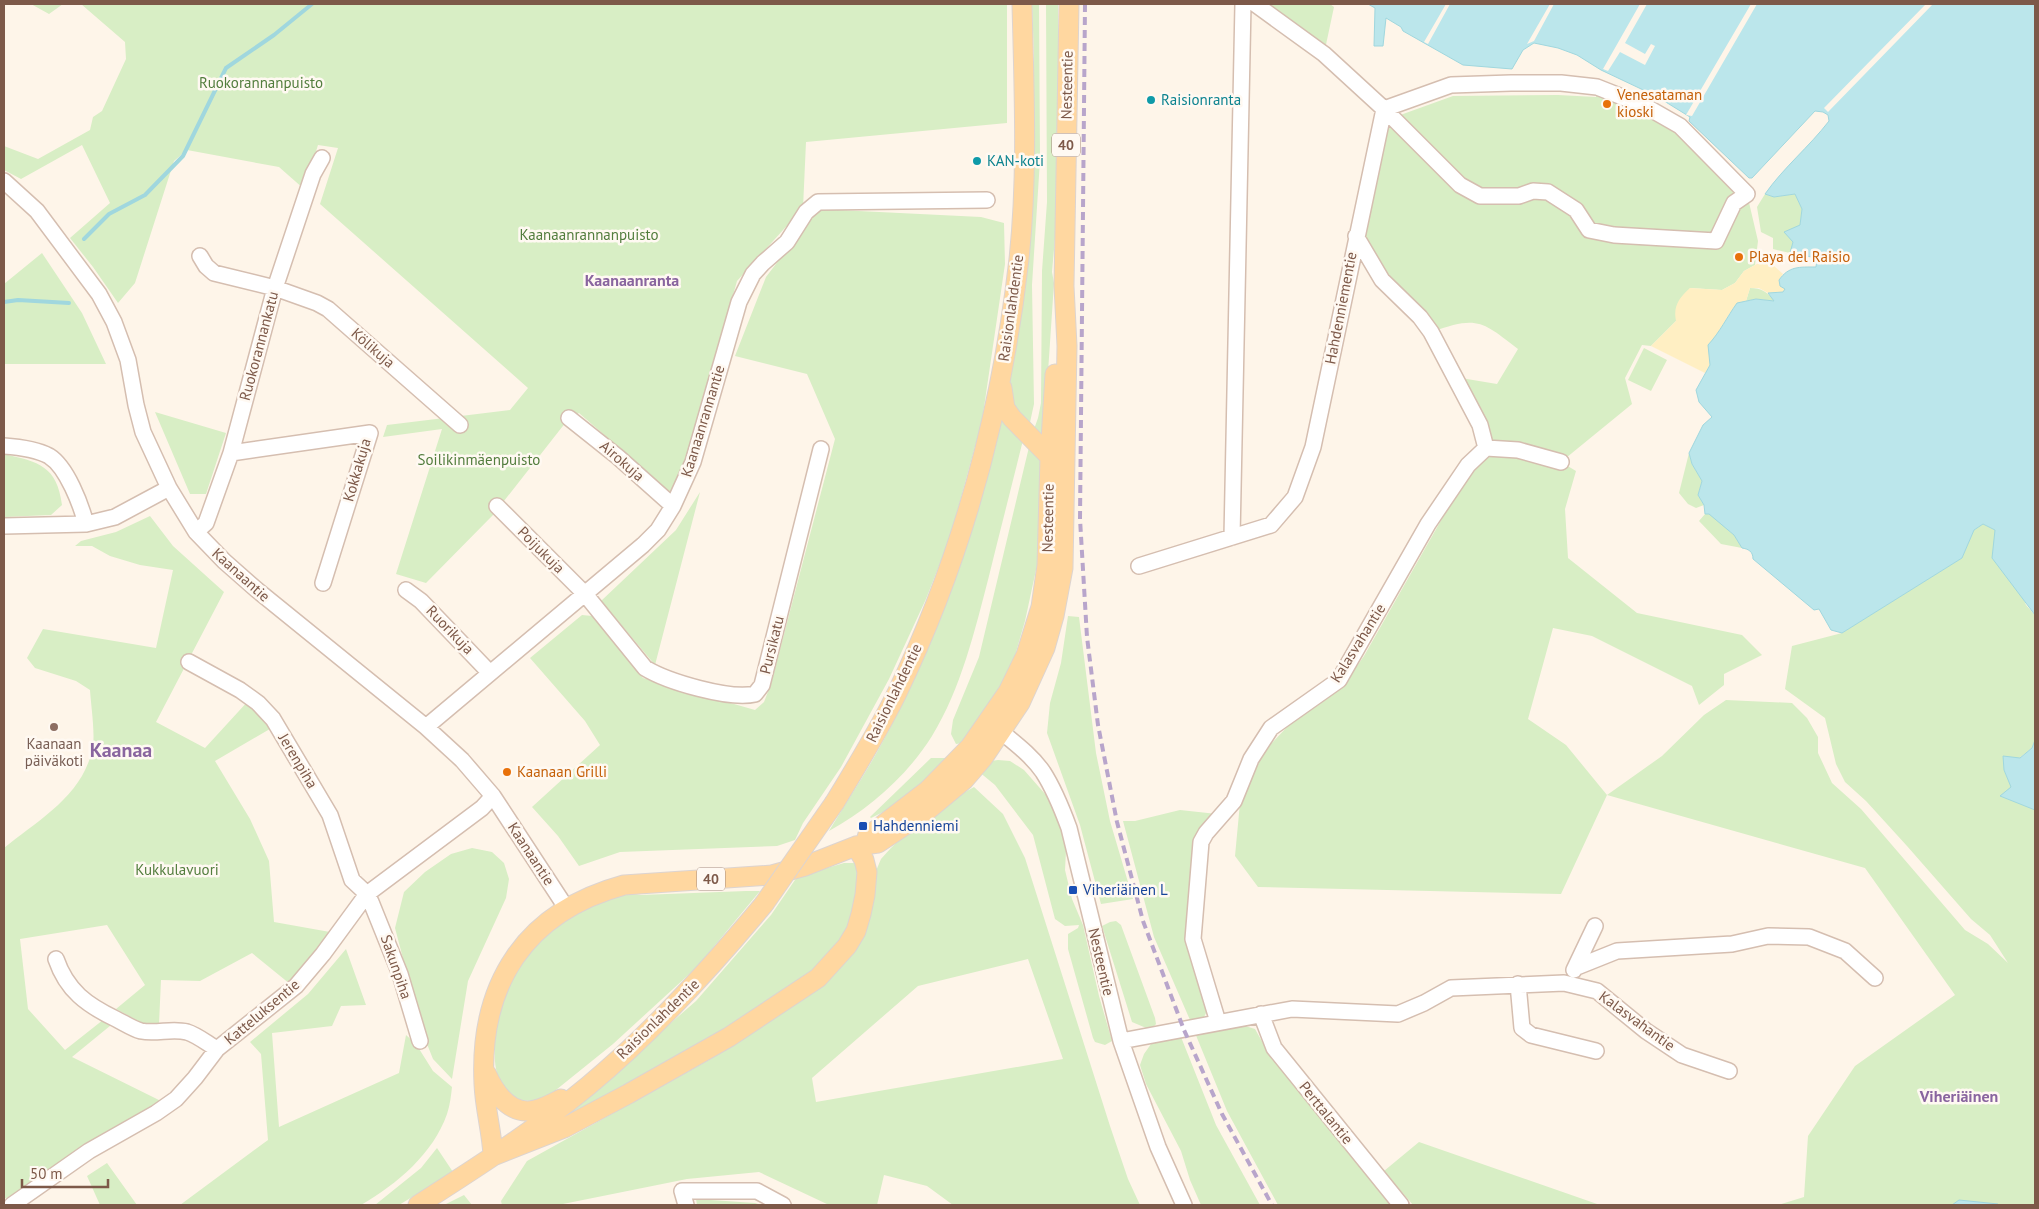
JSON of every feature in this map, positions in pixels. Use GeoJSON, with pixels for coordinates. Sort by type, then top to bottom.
{"type":"FeatureCollection","features":[{"type":"Feature","properties":{"kind":"main road","name":"Raisionlahdentie"},"geometry":{"type":"LineString","coordinates":[[418,1205],[494,1156],[589,1085],[689,990],[764,904],[835,802],[897,694],[934,610],[974,493],[1001,380],[1019,257],[1023,182],[1024,90],[1022,4]]}},
{"type":"Feature","properties":{"kind":"main road","name":"Nesteentie"},"geometry":{"type":"LineString","coordinates":[[995,727],[1020,703],[1034,675],[1045,648],[1054,616],[1063,568],[1067,346],[1064,286],[1069,4]]}},
{"type":"Feature","properties":{"kind":"main road","name":"Nesteentie"},"geometry":{"type":"LineString","coordinates":[[995,727],[1008,692],[1026,655],[1041,608],[1047,565],[1056,346],[1064,286]]}},
{"type":"Feature","properties":{"kind":"main road"},"geometry":{"type":"LineString","coordinates":[[1001,380],[1005,408],[1012,418],[1066,472]]}},
{"type":"Feature","properties":{"kind":"main road","name":"40"},"geometry":{"type":"LineString","coordinates":[[494,1156],[484,1096],[484,1047],[491,1004],[501,980],[524,945],[547,922],[567,909],[602,891],[624,885],[772,875],[824,860],[856,846],[878,843],[911,823],[940,801],[976,766],[995,727]]}},
{"type":"Feature","properties":{"kind":"main road"},"geometry":{"type":"LineString","coordinates":[[494,1156],[564,1128],[628,1094],[729,1037],[818,978],[847,946],[856,931],[861,914],[867,872],[864,860],[856,846]]}},
{"type":"Feature","properties":{"kind":"main road"},"geometry":{"type":"LineString","coordinates":[[484,1067],[499,1097],[512,1107],[527,1111],[543,1108],[589,1085]]}},
{"type":"Feature","properties":{"kind":"street"},"geometry":{"type":"LineString","coordinates":[[1232,537],[1243,4]]}},
{"type":"Feature","properties":{"kind":"street"},"geometry":{"type":"LineString","coordinates":[[1255,4],[1324,54],[1384,109],[1460,185],[1480,196],[1520,196],[1533,191],[1548,192],[1576,210],[1589,230],[1614,235],[1716,241],[1734,203],[1747,194],[1680,126],[1645,106],[1597,88],[1560,84],[1450,85],[1384,109]]}},
{"type":"Feature","properties":{"kind":"street","name":"Hahdenniementie"},"geometry":{"type":"LineString","coordinates":[[1139,566],[1271,524],[1295,497],[1313,447],[1384,109]]}},
{"type":"Feature","properties":{"kind":"street","name":"Ruokorannankatu"},"geometry":{"type":"LineString","coordinates":[[196,532],[206,523],[231,453],[275,288],[313,174],[322,158]]}},
{"type":"Feature","properties":{"kind":"street","name":"Kaanaantie"},"geometry":{"type":"LineString","coordinates":[[4,181],[37,211],[99,294],[114,322],[128,360],[143,432],[169,488],[196,532],[224,561],[257,590],[426,727],[462,760],[493,796],[567,909]]}},
{"type":"Feature","properties":{"kind":"street","name":"Kaanaanrannantie"},"geometry":{"type":"LineString","coordinates":[[426,727],[643,546],[658,530],[673,506],[693,462],[739,302],[753,274],[787,242],[806,212],[818,202],[987,200]]}},
{"type":"Feature","properties":{"kind":"street"},"geometry":{"type":"LineString","coordinates":[[1356,236],[1382,280],[1420,317],[1431,332],[1480,425],[1486,448],[1518,450],[1561,462]]}},
{"type":"Feature","properties":{"kind":"street","name":"Kölikuja"},"geometry":{"type":"LineString","coordinates":[[200,256],[206,266],[214,273],[275,288],[317,303],[328,309],[460,425]]}},
{"type":"Feature","properties":{"kind":"street","name":"Airokuja"},"geometry":{"type":"LineString","coordinates":[[569,418],[618,457],[673,506]]}},
{"type":"Feature","properties":{"kind":"street","name":"Kokkakuja"},"geometry":{"type":"LineString","coordinates":[[231,453],[370,433],[323,583]]}},
{"type":"Feature","properties":{"kind":"street"},"geometry":{"type":"LineString","coordinates":[[4,446],[35,451],[50,457],[64,473],[82,509],[86,524]]}},
{"type":"Feature","properties":{"kind":"street","name":"Kalasvahantie"},"geometry":{"type":"LineString","coordinates":[[1218,1022],[1193,939],[1201,842],[1206,833],[1234,801],[1251,759],[1271,728],[1339,680],[1428,524],[1468,464],[1486,448]]}},
{"type":"Feature","properties":{"kind":"street","name":"Pursikatu"},"geometry":{"type":"LineString","coordinates":[[585,594],[651,672],[716,692],[745,696],[756,694],[762,685],[821,449]]}},
{"type":"Feature","properties":{"kind":"street"},"geometry":{"type":"LineString","coordinates":[[4,526],[86,524],[115,517],[169,488]]}},
{"type":"Feature","properties":{"kind":"street","name":"Poijukuja"},"geometry":{"type":"LineString","coordinates":[[498,506],[585,594]]}},
{"type":"Feature","properties":{"kind":"street","name":"Ruorikuja"},"geometry":{"type":"LineString","coordinates":[[406,590],[421,601],[490,673]]}},
{"type":"Feature","properties":{"kind":"street","name":"Jerenpiha"},"geometry":{"type":"LineString","coordinates":[[189,662],[240,690],[258,703],[273,719],[330,814],[352,880],[367,894]]}},
{"type":"Feature","properties":{"kind":"street","name":"Nesteentie"},"geometry":{"type":"LineString","coordinates":[[995,727],[1031,758],[1042,771],[1057,798],[1069,828],[1121,1041],[1158,1147],[1184,1205]]}},
{"type":"Feature","properties":{"kind":"street","name":"Katteluksentie"},"geometry":{"type":"LineString","coordinates":[[12,1205],[89,1151],[156,1113],[176,1099],[217,1049],[296,986],[323,954],[367,894],[482,808],[493,796]]}},
{"type":"Feature","properties":{"kind":"street","name":"Sakunpiha"},"geometry":{"type":"LineString","coordinates":[[367,894],[400,974],[420,1041]]}},
{"type":"Feature","properties":{"kind":"street"},"geometry":{"type":"LineString","coordinates":[[1568,983],[1595,926]]}},
{"type":"Feature","properties":{"kind":"street"},"geometry":{"type":"LineString","coordinates":[[1577,966],[1617,951],[1732,944],[1768,936],[1809,937],[1845,952],[1875,978]]}},
{"type":"Feature","properties":{"kind":"street"},"geometry":{"type":"LineString","coordinates":[[56,959],[68,986],[96,1010],[140,1030],[189,1032],[217,1049]]}},
{"type":"Feature","properties":{"kind":"street","name":"Kalasvahantie"},"geometry":{"type":"LineString","coordinates":[[1121,1041],[1292,1009],[1398,1014],[1424,1003],[1451,988],[1568,983],[1597,991],[1646,1031],[1682,1055],[1728,1071]]}},
{"type":"Feature","properties":{"kind":"street"},"geometry":{"type":"LineString","coordinates":[[1518,984],[1522,1028],[1531,1035],[1596,1051]]}},
{"type":"Feature","properties":{"kind":"street","name":"Perttalantie"},"geometry":{"type":"LineString","coordinates":[[1261,1014],[1274,1048],[1401,1205]]}},
{"type":"Feature","properties":{"kind":"street"},"geometry":{"type":"LineString","coordinates":[[686,1205],[682,1191],[757,1191],[783,1205]]}},
{"type":"Feature","properties":{"kind":"green space"},"geometry":{"type":"Polygon","coordinates":[[[31,4],[63,4],[49,14],[31,4]]]}},
{"type":"Feature","properties":{"kind":"green space","name":"Kaanaanrannanpuisto"},"geometry":{"type":"Polygon","coordinates":[[[81,4],[1007,4],[1007,123],[806,142],[803,208],[737,281],[689,451],[671,493],[579,413],[566,422],[493,515],[426,583],[396,574],[442,429],[383,437],[387,425],[510,410],[528,388],[320,204],[338,148],[318,145],[304,189],[279,167],[187,150],[174,161],[135,283],[118,303],[70,238],[110,203],[82,145],[21,179],[4,170],[4,146],[38,159],[90,130],[93,117],[102,111],[126,59],[125,42],[81,4]]]}},
{"type":"Feature","properties":{"kind":"green space"},"geometry":{"type":"Polygon","coordinates":[[[1032,4],[1039,4],[1040,160],[1032,285],[1034,404],[1029,427],[1017,417],[1009,393],[1009,379],[1033,160],[1034,55],[1032,4]]]}},
{"type":"Feature","properties":{"kind":"green space"},"geometry":{"type":"Polygon","coordinates":[[[1046,4],[1058,4],[1058,204],[1052,272],[1054,283],[1046,402],[1046,446],[1033,432],[1041,403],[1042,271],[1047,202],[1046,4]]]}},
{"type":"Feature","properties":{"kind":"green space"},"geometry":{"type":"Polygon","coordinates":[[[1255,4],[1330,4],[1334,7],[1324,54],[1255,4]]]}},
{"type":"Feature","properties":{"kind":"green space"},"geometry":{"type":"Polygon","coordinates":[[[1597,87],[1680,126],[1747,194],[1758,241],[1755,265],[1744,271],[1735,283],[1722,290],[1690,288],[1676,321],[1651,346],[1642,345],[1625,378],[1632,404],[1561,462],[1576,471],[1565,509],[1568,558],[1637,613],[1742,635],[1762,655],[1724,674],[1724,685],[1699,705],[1692,686],[1592,636],[1553,628],[1528,719],[1566,745],[1607,795],[1561,894],[1258,887],[1235,856],[1240,803],[1253,773],[1268,747],[1288,726],[1327,699],[1345,683],[1364,656],[1460,487],[1486,448],[1455,377],[1497,384],[1518,349],[1495,332],[1478,324],[1459,324],[1431,332],[1356,236],[1384,109],[1392,118],[1453,96],[1558,95],[1596,97],[1597,87]]]}},
{"type":"Feature","properties":{"kind":"green space"},"geometry":{"type":"Polygon","coordinates":[[[1765,194],[1774,197],[1795,194],[1802,209],[1800,225],[1790,253],[1773,249],[1773,238],[1761,232],[1757,207],[1765,194]]]}},
{"type":"Feature","properties":{"kind":"green space"},"geometry":{"type":"Polygon","coordinates":[[[818,209],[981,217],[1004,223],[1005,264],[982,421],[950,538],[926,599],[889,679],[841,767],[803,823],[795,840],[777,846],[620,852],[579,866],[558,836],[532,807],[600,745],[585,721],[530,658],[582,615],[592,616],[643,678],[755,710],[764,702],[771,684],[835,439],[807,374],[735,356],[766,277],[818,209]]]}},
{"type":"Feature","properties":{"kind":"green space"},"geometry":{"type":"Polygon","coordinates":[[[42,253],[82,313],[106,364],[4,364],[4,284],[42,253]]]}},
{"type":"Feature","properties":{"kind":"green space"},"geometry":{"type":"Polygon","coordinates":[[[1750,288],[1764,291],[1775,301],[1756,299],[1746,301],[1750,288]]]}},
{"type":"Feature","properties":{"kind":"green space"},"geometry":{"type":"Polygon","coordinates":[[[1644,348],[1667,360],[1651,391],[1628,380],[1644,348]]]}},
{"type":"Feature","properties":{"kind":"green space"},"geometry":{"type":"Polygon","coordinates":[[[155,412],[226,433],[206,494],[190,494],[155,412]]]}},
{"type":"Feature","properties":{"kind":"green space"},"geometry":{"type":"Polygon","coordinates":[[[1002,420],[1023,440],[978,617],[966,659],[951,699],[932,736],[899,778],[873,802],[829,831],[882,743],[921,666],[938,626],[980,503],[1002,420]]]}},
{"type":"Feature","properties":{"kind":"green space"},"geometry":{"type":"Polygon","coordinates":[[[1029,447],[1044,461],[1039,556],[1025,621],[1014,659],[985,717],[963,743],[956,744],[951,734],[953,720],[979,657],[1029,447]]]}},
{"type":"Feature","properties":{"kind":"green space"},"geometry":{"type":"Polygon","coordinates":[[[1689,453],[1692,464],[1702,481],[1698,495],[1704,505],[1696,508],[1688,504],[1679,493],[1689,453]]]}},
{"type":"Feature","properties":{"kind":"green space"},"geometry":{"type":"Polygon","coordinates":[[[4,454],[36,463],[51,474],[60,492],[62,505],[51,515],[4,517],[4,454]]]}},
{"type":"Feature","properties":{"kind":"green space"},"geometry":{"type":"Polygon","coordinates":[[[700,492],[655,665],[601,601],[676,530],[700,492]]]}},
{"type":"Feature","properties":{"kind":"green space"},"geometry":{"type":"Polygon","coordinates":[[[1709,513],[1734,535],[1742,548],[1721,544],[1699,521],[1705,514],[1709,513]]]}},
{"type":"Feature","properties":{"kind":"green space","name":"Kukkulavuori"},"geometry":{"type":"Polygon","coordinates":[[[150,516],[173,546],[224,592],[156,722],[205,748],[249,700],[275,726],[215,761],[250,819],[269,861],[274,922],[330,932],[290,984],[252,953],[200,981],[161,980],[159,1024],[142,1023],[116,1009],[145,985],[107,925],[20,939],[28,1009],[65,1050],[108,1016],[116,1021],[72,1057],[165,1103],[21,1191],[4,1199],[4,848],[43,818],[68,795],[86,767],[92,751],[94,738],[90,690],[76,681],[35,668],[27,658],[43,629],[156,648],[173,570],[140,565],[110,556],[92,546],[75,546],[81,541],[116,532],[150,516]]]}},
{"type":"Feature","properties":{"kind":"green space"},"geometry":{"type":"Polygon","coordinates":[[[1983,524],[1995,530],[2026,605],[2035,615],[2035,740],[2032,748],[2004,770],[2016,793],[2035,810],[2035,1205],[1998,1205],[1959,1200],[1952,1205],[1778,1205],[1804,1197],[1808,1136],[1855,1066],[1955,995],[1865,868],[1607,795],[1662,756],[1704,715],[1726,700],[1792,703],[1807,718],[1818,737],[1818,753],[1832,783],[1861,809],[1965,930],[1988,944],[2008,963],[1990,935],[1971,919],[1866,801],[1845,782],[1836,764],[1825,718],[1785,689],[1792,646],[1842,633],[1962,558],[1974,530],[1983,524]]]}},
{"type":"Feature","properties":{"kind":"green space"},"geometry":{"type":"Polygon","coordinates":[[[1068,616],[1079,617],[1096,753],[1110,821],[1133,899],[1101,904],[1080,825],[1047,733],[1050,703],[1061,663],[1068,616]]]}},
{"type":"Feature","properties":{"kind":"green space"},"geometry":{"type":"Polygon","coordinates":[[[931,758],[952,758],[904,799],[870,817],[931,758]]]}},
{"type":"Feature","properties":{"kind":"green space"},"geometry":{"type":"Polygon","coordinates":[[[991,761],[1010,761],[1024,770],[1046,795],[1055,812],[1066,851],[1065,870],[1072,899],[1083,925],[1099,996],[1112,1041],[1105,1045],[1095,1042],[1093,1038],[1068,949],[1068,934],[1078,928],[1079,925],[1065,926],[1055,919],[1033,835],[995,785],[978,771],[991,761]]]}},
{"type":"Feature","properties":{"kind":"green space"},"geometry":{"type":"Polygon","coordinates":[[[974,787],[1003,814],[1025,858],[1110,1126],[1128,1179],[1140,1205],[953,1205],[927,1186],[884,1175],[877,1205],[829,1205],[759,1172],[687,1179],[558,1205],[502,1205],[501,1201],[527,1161],[709,1060],[801,1000],[832,975],[881,859],[912,828],[974,787]],[[1028,959],[918,986],[812,1078],[816,1102],[1063,1059],[1028,959]]]}},
{"type":"Feature","properties":{"kind":"green space"},"geometry":{"type":"Polygon","coordinates":[[[1180,810],[1217,814],[1206,824],[1189,932],[1209,1007],[1203,1019],[1190,1020],[1154,937],[1123,821],[1135,821],[1180,810]]]}},
{"type":"Feature","properties":{"kind":"green space"},"geometry":{"type":"Polygon","coordinates":[[[472,848],[492,852],[504,863],[509,879],[506,898],[468,981],[452,1079],[433,1059],[423,1034],[395,928],[404,892],[425,872],[451,854],[472,848]]]}},
{"type":"Feature","properties":{"kind":"green space"},"geometry":{"type":"Polygon","coordinates":[[[844,863],[856,863],[860,870],[851,929],[821,968],[738,1025],[562,1118],[696,1001],[771,915],[797,877],[844,863]]]}},
{"type":"Feature","properties":{"kind":"green space"},"geometry":{"type":"Polygon","coordinates":[[[760,891],[697,967],[613,1044],[546,1098],[523,1100],[508,1093],[499,1079],[495,1060],[495,1039],[499,1017],[505,996],[518,969],[532,950],[548,934],[584,909],[608,898],[624,894],[760,891]]]}},
{"type":"Feature","properties":{"kind":"green space"},"geometry":{"type":"Polygon","coordinates":[[[1116,921],[1121,925],[1155,1018],[1156,1024],[1151,1030],[1132,1022],[1102,926],[1116,921]]]}},
{"type":"Feature","properties":{"kind":"green space"},"geometry":{"type":"Polygon","coordinates":[[[346,949],[366,1005],[341,1006],[332,1026],[272,1033],[279,1127],[399,1073],[406,1035],[416,1044],[433,1071],[452,1087],[447,1114],[433,1142],[400,1178],[361,1205],[180,1205],[268,1140],[261,1054],[250,1042],[308,994],[346,949]]]}},
{"type":"Feature","properties":{"kind":"green space"},"geometry":{"type":"Polygon","coordinates":[[[1242,1025],[1255,1029],[1268,1052],[1392,1205],[1278,1205],[1227,1111],[1195,1033],[1242,1025]]]}},
{"type":"Feature","properties":{"kind":"green space"},"geometry":{"type":"Polygon","coordinates":[[[1181,1037],[1216,1125],[1260,1205],[1201,1205],[1190,1180],[1181,1151],[1146,1084],[1140,1065],[1144,1054],[1151,1044],[1181,1037]]]}},
{"type":"Feature","properties":{"kind":"green space"},"geometry":{"type":"Polygon","coordinates":[[[1419,1142],[1600,1205],[1413,1205],[1384,1171],[1419,1142]]]}},
{"type":"Feature","properties":{"kind":"green space"},"geometry":{"type":"Polygon","coordinates":[[[437,1148],[453,1172],[399,1205],[375,1205],[421,1168],[437,1148]]]}},
{"type":"Feature","properties":{"kind":"green space"},"geometry":{"type":"Polygon","coordinates":[[[107,1163],[137,1205],[100,1205],[87,1176],[107,1163]]]}},
{"type":"Feature","properties":{"kind":"green space"},"geometry":{"type":"Polygon","coordinates":[[[464,1195],[472,1205],[444,1205],[464,1195]]]}},
{"type":"Feature","properties":{"kind":"green space"},"geometry":{"type":"Polygon","coordinates":[[[696,1199],[755,1203],[761,1205],[697,1205],[696,1199]]]}},
{"type":"Feature","properties":{"kind":"sand"},"geometry":{"type":"Polygon","coordinates":[[[1766,259],[1783,274],[1779,280],[1786,289],[1783,292],[1768,293],[1759,288],[1750,288],[1746,301],[1736,306],[1709,345],[1710,365],[1705,373],[1651,346],[1676,321],[1676,307],[1690,288],[1722,290],[1735,283],[1744,271],[1766,259]]]}},
{"type":"Feature","properties":{"kind":"water"},"geometry":{"type":"Polygon","coordinates":[[[1368,4],[2035,4],[2035,615],[1992,558],[1995,530],[1983,524],[1974,530],[1962,558],[1842,633],[1831,630],[1819,609],[1814,610],[1753,559],[1751,552],[1742,548],[1734,535],[1709,514],[1705,514],[1704,505],[1698,495],[1702,481],[1692,464],[1689,453],[1703,425],[1712,417],[1699,402],[1696,390],[1710,365],[1708,345],[1737,303],[1756,299],[1774,301],[1768,293],[1783,292],[1785,289],[1780,286],[1779,280],[1783,275],[1799,267],[1816,267],[1817,258],[1790,253],[1793,242],[1784,232],[1800,225],[1802,209],[1795,194],[1774,197],[1765,194],[1829,121],[1828,115],[1815,111],[1752,178],[1749,178],[1689,121],[1690,117],[1656,96],[1601,70],[1577,55],[1558,48],[1534,43],[1523,50],[1512,69],[1463,65],[1403,31],[1401,27],[1386,18],[1383,46],[1374,46],[1375,8],[1368,4]]]}},
{"type":"Feature","properties":{"kind":"water"},"geometry":{"type":"Polygon","coordinates":[[[2035,740],[2035,810],[2000,796],[2011,787],[2004,770],[2003,756],[2020,758],[2032,748],[2035,740]]]}},
{"type":"Feature","properties":{"kind":"water"},"geometry":{"type":"Polygon","coordinates":[[[1959,1200],[1998,1204],[1998,1205],[1952,1205],[1959,1200]]]}},
{"type":"Feature","properties":{"kind":"pier"},"geometry":{"type":"Polygon","coordinates":[[[1446,4],[1450,4],[1428,44],[1424,42],[1446,4]]]}},
{"type":"Feature","properties":{"kind":"pier"},"geometry":{"type":"Polygon","coordinates":[[[1550,4],[1554,4],[1534,41],[1527,44],[1550,4]]]}},
{"type":"Feature","properties":{"kind":"pier"},"geometry":{"type":"Polygon","coordinates":[[[1640,4],[1647,4],[1625,43],[1645,54],[1651,44],[1655,46],[1645,65],[1620,52],[1608,71],[1603,69],[1640,4]]]}},
{"type":"Feature","properties":{"kind":"pier"},"geometry":{"type":"Polygon","coordinates":[[[1751,4],[1757,4],[1692,116],[1686,115],[1751,4]]]}},
{"type":"Feature","properties":{"kind":"pier"},"geometry":{"type":"Polygon","coordinates":[[[1926,4],[1933,4],[1828,112],[1824,108],[1926,4]]]}},
{"type":"Feature","properties":{"kind":"waterway"},"geometry":{"type":"LineString","coordinates":[[84,239],[109,214],[145,195],[183,156],[226,68],[274,35],[312,4]]}},
{"type":"Feature","properties":{"kind":"waterway"},"geometry":{"type":"LineString","coordinates":[[4,302],[18,300],[69,303]]}},
{"type":"Feature","properties":{"kind":"railway"},"geometry":{"type":"LineString","coordinates":[[1085,4],[1080,519],[1087,637],[1098,725],[1117,822],[1143,921],[1184,1030],[1222,1114],[1272,1205]]}},
{"type":"Feature","properties":{"kind":"place","name":"Raisionranta"},"geometry":{"type":"Point","coordinates":[1151,100]}},
{"type":"Feature","properties":{"kind":"place","name":"Venesataman kioski"},"geometry":{"type":"Point","coordinates":[1607,104]}},
{"type":"Feature","properties":{"kind":"place","name":"KAN-koti"},"geometry":{"type":"Point","coordinates":[977,161]}},
{"type":"Feature","properties":{"kind":"place","name":"Playa del Raisio"},"geometry":{"type":"Point","coordinates":[1739,257]}},
{"type":"Feature","properties":{"kind":"place","name":"Kaanaan päiväkoti"},"geometry":{"type":"Point","coordinates":[54,727]}},
{"type":"Feature","properties":{"kind":"place","name":"Kaanaan Grilli"},"geometry":{"type":"Point","coordinates":[507,772]}},
{"type":"Feature","properties":{"kind":"place","name":"Hahdenniemi"},"geometry":{"type":"Point","coordinates":[863,826]}},
{"type":"Feature","properties":{"kind":"place","name":"Viheriäinen L"},"geometry":{"type":"Point","coordinates":[1073,890]}},
{"type":"Feature","properties":{"kind":"district","name":"Kaanaanranta"},"geometry":{"type":"Point","coordinates":[632,280]}},
{"type":"Feature","properties":{"kind":"district","name":"Kaanaa"},"geometry":{"type":"Point","coordinates":[121,750]}},
{"type":"Feature","properties":{"kind":"district","name":"Viheriäinen"},"geometry":{"type":"Point","coordinates":[1959,1096]}},
{"type":"Feature","properties":{"kind":"park label","name":"Ruokorannanpuisto"},"geometry":{"type":"Point","coordinates":[261,83]}},
{"type":"Feature","properties":{"kind":"park label","name":"Soilikinmäenpuisto"},"geometry":{"type":"Point","coordinates":[479,460]}}]}
